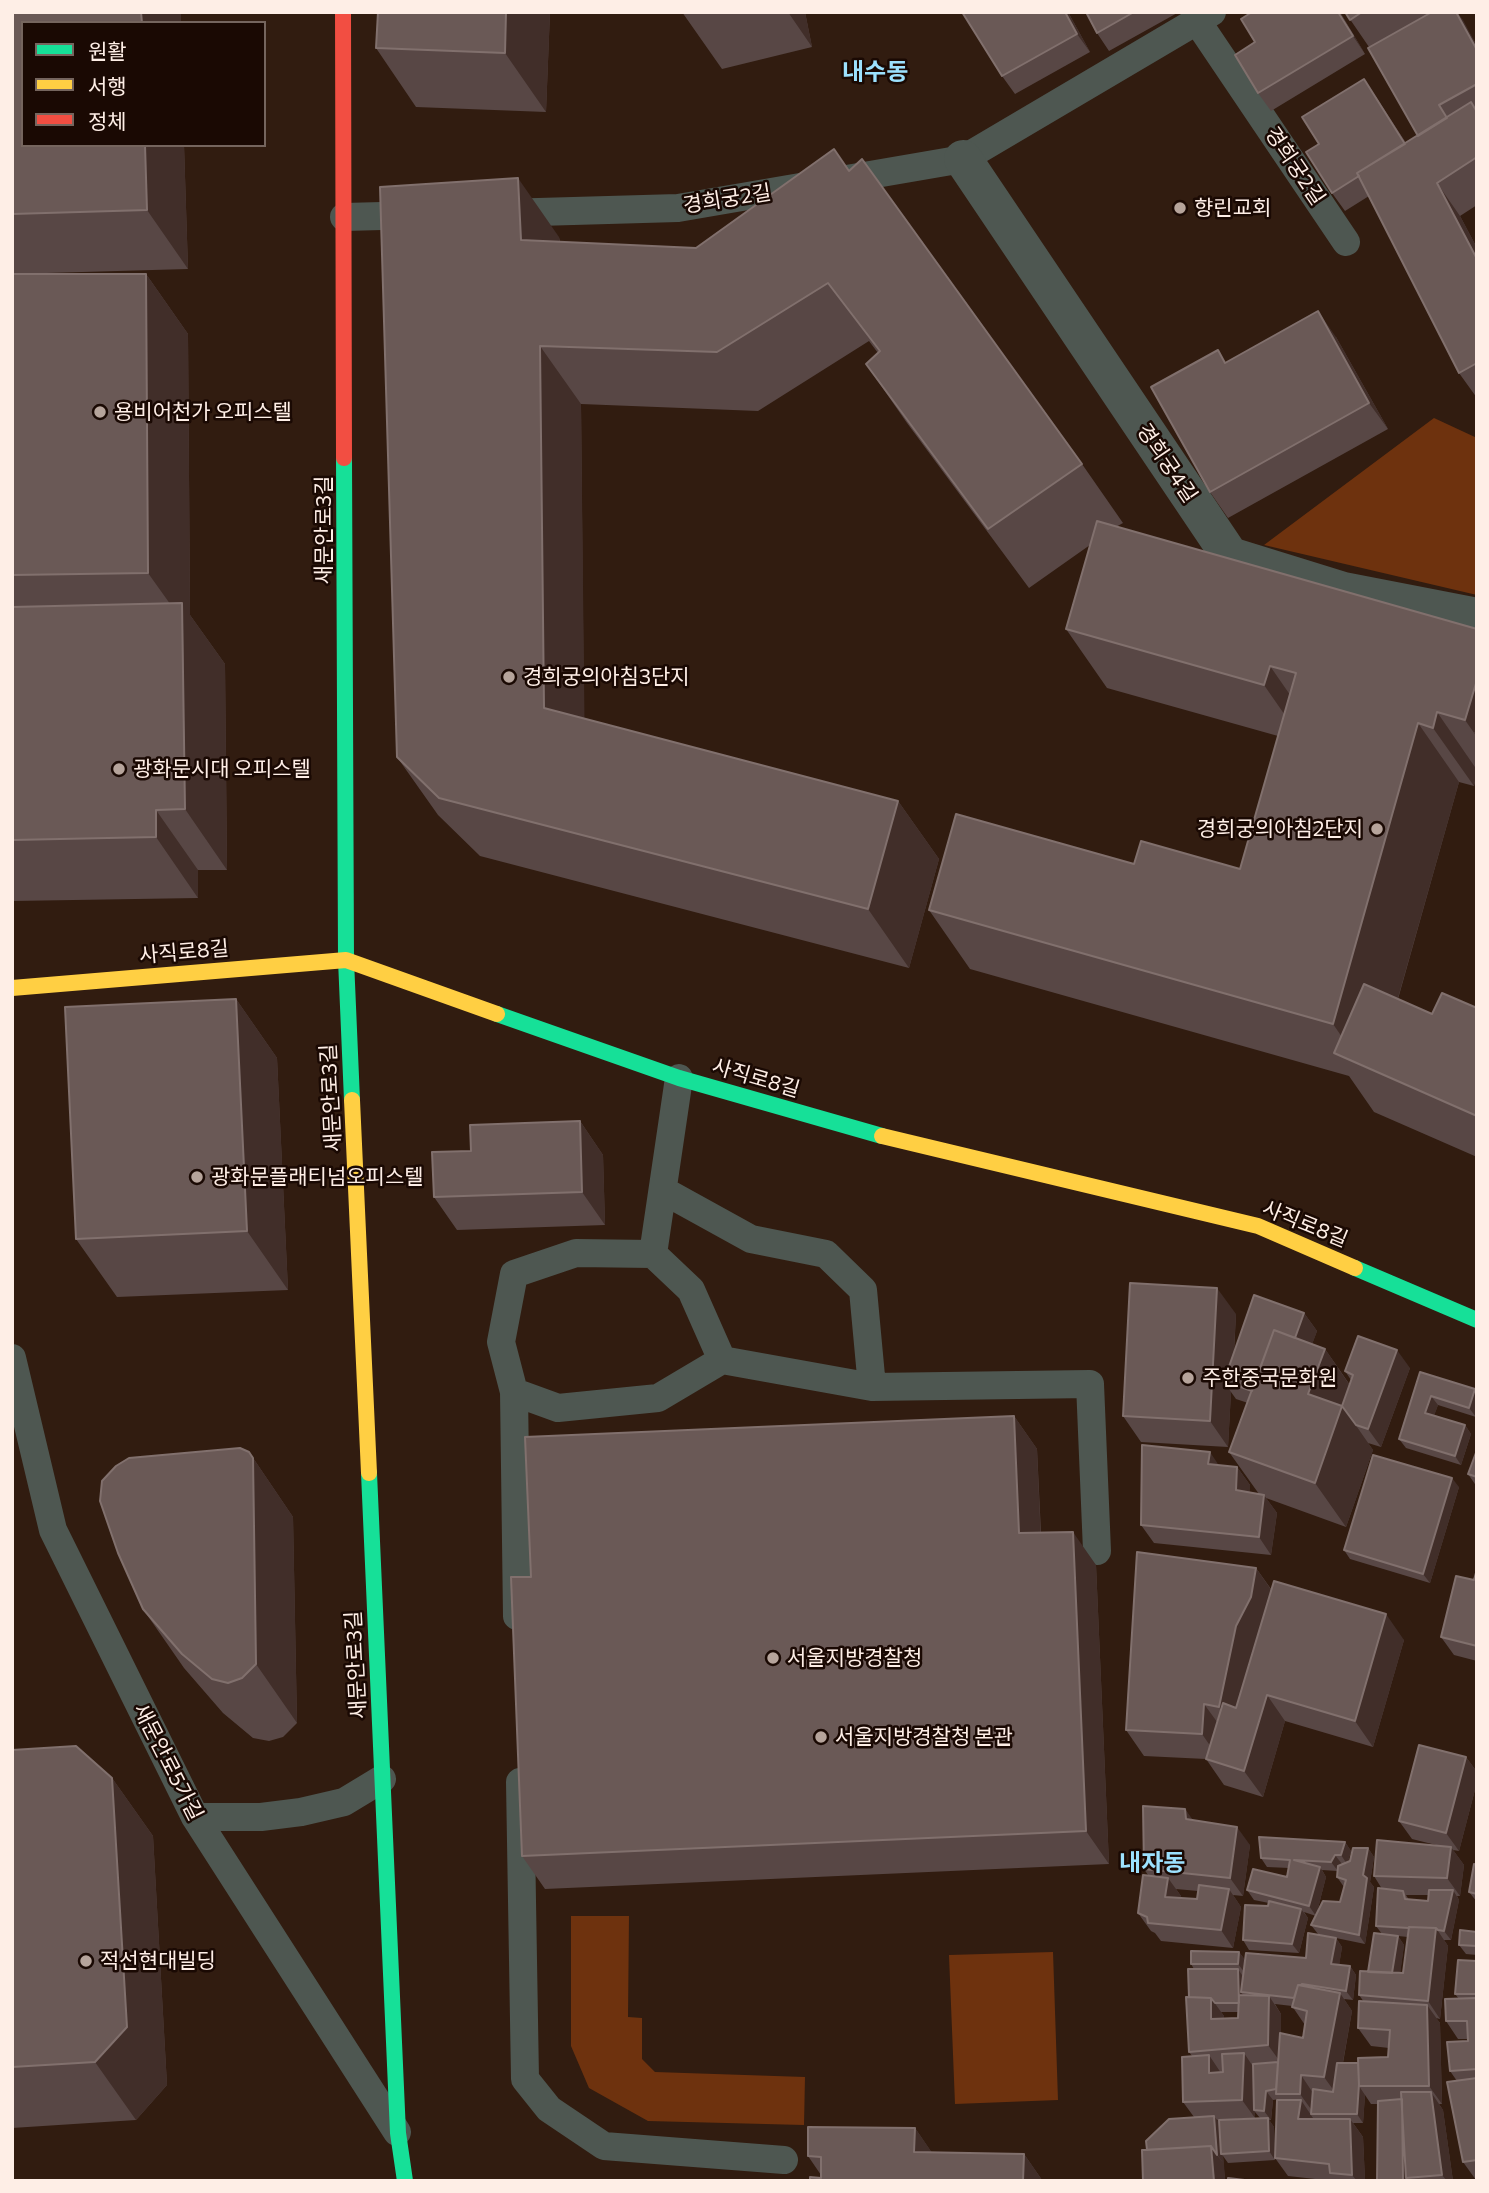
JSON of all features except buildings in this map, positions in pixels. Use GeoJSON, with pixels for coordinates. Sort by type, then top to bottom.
{"type":"FeatureCollection","features":[{"type":"Feature","properties":{"kind":"street","name":"새문안로3길"},"geometry":{"type":"LineString","coordinates":[[343,12],[346,960],[398,2133],[405,2181]]}},
{"type":"Feature","properties":{"kind":"street","name":"경희궁4길"},"geometry":{"type":"LineString","coordinates":[[963,159],[1230,556],[1343,591],[1477,617]]}},
{"type":"Feature","properties":{"kind":"street","name":"사직로8길"},"geometry":{"type":"LineString","coordinates":[[12,988],[346,960],[679,1078],[873,1134],[1258,1226],[1477,1320]]}},
{"type":"Feature","properties":{"kind":"lane","name":"경희궁2길"},"geometry":{"type":"LineString","coordinates":[[483,214],[678,208],[963,159],[1204,17],[1346,242]]}},
{"type":"Feature","properties":{"kind":"lane"},"geometry":{"type":"LineString","coordinates":[[344,217],[441,215]]}},
{"type":"Feature","properties":{"kind":"lane"},"geometry":{"type":"LineString","coordinates":[[653,1254],[679,1078]]}},
{"type":"Feature","properties":{"kind":"lane"},"geometry":{"type":"LineString","coordinates":[[664,1191],[751,1239],[826,1254],[863,1290],[872,1387]]}},
{"type":"Feature","properties":{"kind":"lane"},"geometry":{"type":"LineString","coordinates":[[518,1640],[514,1392],[501,1342],[514,1274],[576,1253],[653,1254],[691,1290],[722,1360]]}},
{"type":"Feature","properties":{"kind":"lane","name":"새문안로5가길"},"geometry":{"type":"LineString","coordinates":[[12,1358],[52,1530],[195,1817],[398,2133]]}},
{"type":"Feature","properties":{"kind":"lane"},"geometry":{"type":"LineString","coordinates":[[514,1392],[558,1408],[658,1398],[722,1360],[872,1387],[1090,1384],[1097,1551]]}},
{"type":"Feature","properties":{"kind":"lane"},"geometry":{"type":"LineString","coordinates":[[520,1749],[525,2079],[549,2109],[604,2146],[784,2160]]}},
{"type":"Feature","properties":{"kind":"lane"},"geometry":{"type":"LineString","coordinates":[[195,1817],[261,1816],[301,1812],[344,1802],[383,1779]]}},
{"type":"Feature","properties":{"kind":"shaded area"},"geometry":{"type":"Polygon","coordinates":[[[1434,418],[1477,438],[1477,595],[1264,545],[1434,418]]]}},
{"type":"Feature","properties":{"kind":"shaded area"},"geometry":{"type":"Polygon","coordinates":[[[571,1916],[629,1916],[628,2017],[642,2018],[642,2059],[655,2072],[805,2077],[804,2125],[648,2121],[589,2088],[571,2046],[571,1916]]]}},
{"type":"Feature","properties":{"kind":"shaded area"},"geometry":{"type":"Polygon","coordinates":[[[1053,1952],[1058,2100],[955,2104],[949,1955],[1053,1952]]]}},
{"type":"Feature","properties":{"kind":"traffic: fast"},"geometry":{"type":"LineString","coordinates":[[344,458],[346,960],[352,1100]]}},
{"type":"Feature","properties":{"kind":"traffic: fast"},"geometry":{"type":"LineString","coordinates":[[497,1014],[679,1078],[882,1136]]}},
{"type":"Feature","properties":{"kind":"traffic: fast"},"geometry":{"type":"LineString","coordinates":[[1355,1268],[1477,1320]]}},
{"type":"Feature","properties":{"kind":"traffic: fast"},"geometry":{"type":"LineString","coordinates":[[369,1473],[398,2133],[405,2181]]}},
{"type":"Feature","properties":{"kind":"traffic: slow"},"geometry":{"type":"LineString","coordinates":[[12,988],[346,960],[497,1014]]}},
{"type":"Feature","properties":{"kind":"traffic: slow"},"geometry":{"type":"LineString","coordinates":[[352,1100],[369,1473]]}},
{"type":"Feature","properties":{"kind":"traffic: slow"},"geometry":{"type":"LineString","coordinates":[[882,1136],[1258,1226],[1355,1268]]}},
{"type":"Feature","properties":{"kind":"traffic: jam"},"geometry":{"type":"LineString","coordinates":[[343,12],[344,458]]}},
{"type":"Feature","properties":{"kind":"place","name":"향린교회"},"geometry":{"type":"Point","coordinates":[1180,208]}},
{"type":"Feature","properties":{"kind":"place","name":"용비어천가 오피스텔"},"geometry":{"type":"Point","coordinates":[100,412]}},
{"type":"Feature","properties":{"kind":"place","name":"경희궁의아침3단지"},"geometry":{"type":"Point","coordinates":[509,677]}},
{"type":"Feature","properties":{"kind":"place","name":"광화문시대 오피스텔"},"geometry":{"type":"Point","coordinates":[119,769]}},
{"type":"Feature","properties":{"kind":"place","name":"경희궁의아침2단지"},"geometry":{"type":"Point","coordinates":[1377,829]}},
{"type":"Feature","properties":{"kind":"place","name":"광화문플래티넘오피스텔"},"geometry":{"type":"Point","coordinates":[197,1177]}},
{"type":"Feature","properties":{"kind":"place","name":"주한중국문화원"},"geometry":{"type":"Point","coordinates":[1188,1378]}},
{"type":"Feature","properties":{"kind":"place","name":"서울지방경찰청"},"geometry":{"type":"Point","coordinates":[773,1658]}},
{"type":"Feature","properties":{"kind":"place","name":"서울지방경찰청 본관"},"geometry":{"type":"Point","coordinates":[821,1737]}},
{"type":"Feature","properties":{"kind":"place","name":"적선현대빌딩"},"geometry":{"type":"Point","coordinates":[86,1961]}},
{"type":"Feature","properties":{"kind":"district","name":"내수동"},"geometry":{"type":"Point","coordinates":[875,72]}},
{"type":"Feature","properties":{"kind":"district","name":"내자동"},"geometry":{"type":"Point","coordinates":[1152,1863]}}]}
